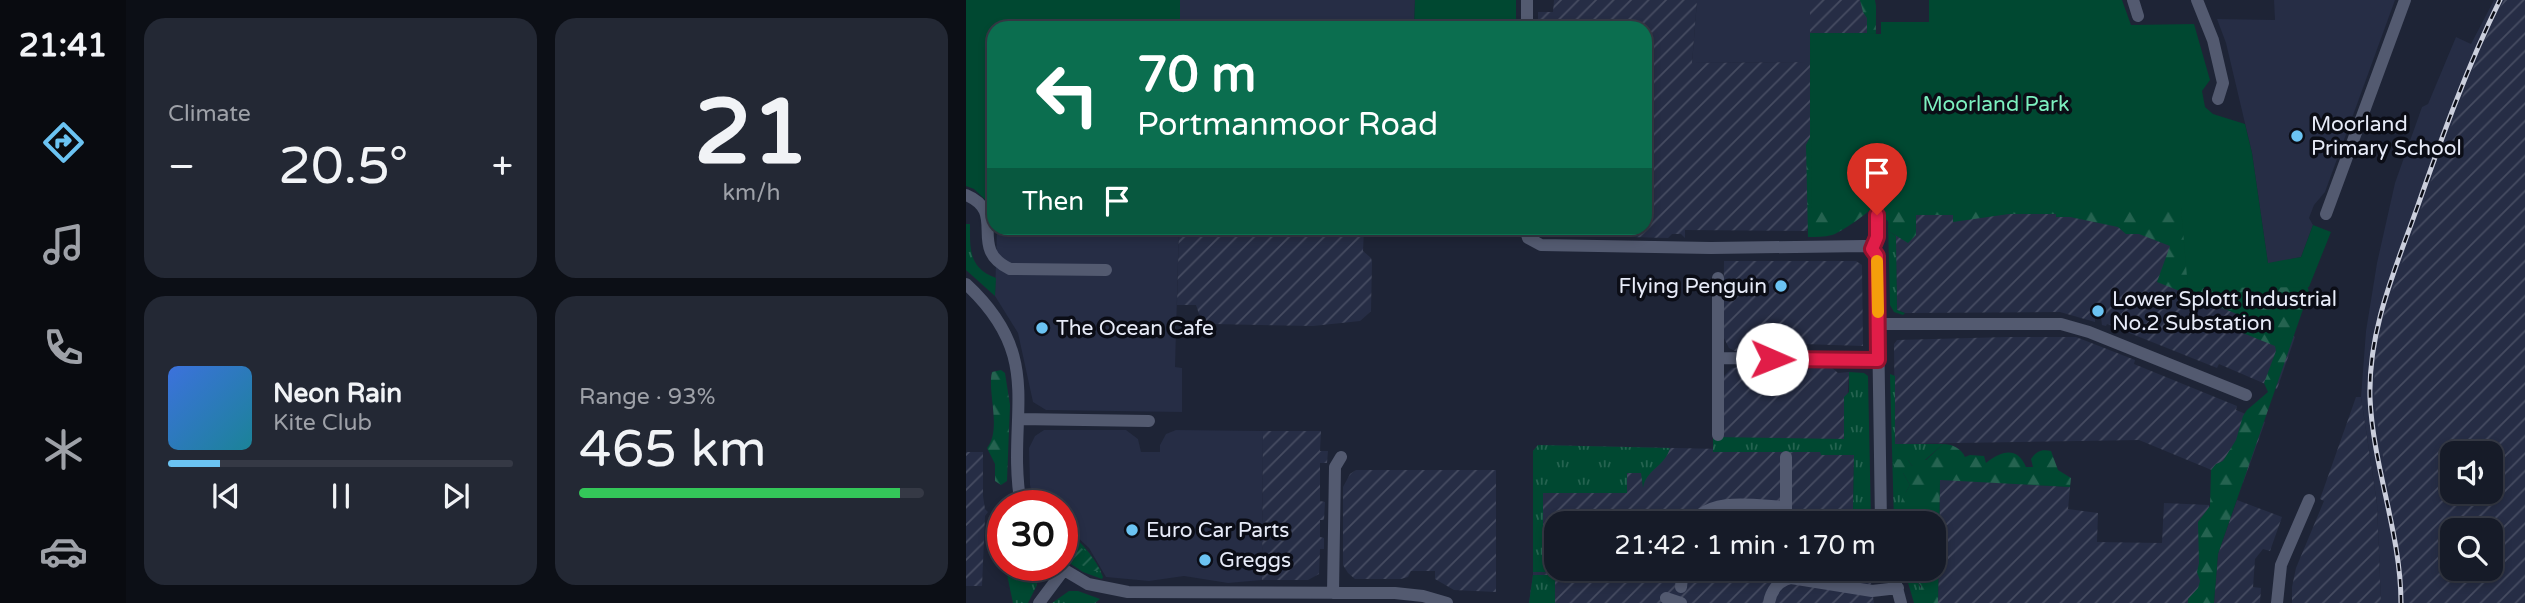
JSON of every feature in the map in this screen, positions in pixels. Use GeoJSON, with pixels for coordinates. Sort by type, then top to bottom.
{"type":"FeatureCollection","features":[{"type":"Feature","properties":{"kind":"street"},"geometry":{"type":"LineString","coordinates":[[1527,0],[1527,21]]}},
{"type":"Feature","properties":{"kind":"street"},"geometry":{"type":"LineString","coordinates":[[2133,0],[2138,16]]}},
{"type":"Feature","properties":{"kind":"street"},"geometry":{"type":"LineString","coordinates":[[2197,0],[2213,40],[2223,83],[2218,99]]}},
{"type":"Feature","properties":{"kind":"street"},"geometry":{"type":"LineString","coordinates":[[2326,214],[2406,0]]}},
{"type":"Feature","properties":{"kind":"street"},"geometry":{"type":"LineString","coordinates":[[966,195],[983,205],[987,215]]}},
{"type":"Feature","properties":{"kind":"street"},"geometry":{"type":"LineString","coordinates":[[1872,249],[1877,237],[1877,215]]}},
{"type":"Feature","properties":{"kind":"street"},"geometry":{"type":"LineString","coordinates":[[988,235],[991,256],[1010,269],[1106,270]]}},
{"type":"Feature","properties":{"kind":"street"},"geometry":{"type":"LineString","coordinates":[[1529,235],[1541,244],[1582,246],[1864,246],[1872,249],[1877,256],[1881,511]]}},
{"type":"Feature","properties":{"kind":"street"},"geometry":{"type":"LineString","coordinates":[[1718,278],[1718,435]]}},
{"type":"Feature","properties":{"kind":"street"},"geometry":{"type":"LineString","coordinates":[[966,284],[990,309],[1010,343],[1017,367],[1019,490]]}},
{"type":"Feature","properties":{"kind":"street"},"geometry":{"type":"LineString","coordinates":[[1879,324],[2061,324],[2089,332],[2246,394]]}},
{"type":"Feature","properties":{"kind":"street"},"geometry":{"type":"LineString","coordinates":[[1719,358],[1878,360]]}},
{"type":"Feature","properties":{"kind":"street"},"geometry":{"type":"LineString","coordinates":[[1020,419],[1149,421]]}},
{"type":"Feature","properties":{"kind":"street"},"geometry":{"type":"LineString","coordinates":[[1333,593],[1335,467],[1341,457]]}},
{"type":"Feature","properties":{"kind":"street"},"geometry":{"type":"LineString","coordinates":[[1786,463],[1786,511]]}},
{"type":"Feature","properties":{"kind":"street"},"geometry":{"type":"LineString","coordinates":[[2277,603],[2281,565],[2309,500]]}},
{"type":"Feature","properties":{"kind":"street"},"geometry":{"type":"LineString","coordinates":[[1704,511],[1713,507],[1786,507]]}},
{"type":"Feature","properties":{"kind":"street"},"geometry":{"type":"LineString","coordinates":[[1078,578],[1088,584],[1128,592],[1403,594],[1447,603]]}},
{"type":"Feature","properties":{"kind":"street"},"geometry":{"type":"LineString","coordinates":[[1039,603],[1052,581]]}},
{"type":"Feature","properties":{"kind":"street"},"geometry":{"type":"LineString","coordinates":[[1681,587],[1682,581]]}},
{"type":"Feature","properties":{"kind":"street"},"geometry":{"type":"LineString","coordinates":[[1769,603],[1780,581]]}},
{"type":"Feature","properties":{"kind":"street"},"geometry":{"type":"LineString","coordinates":[[1816,581],[1882,592],[1898,588]]}},
{"type":"Feature","properties":{"kind":"street"},"geometry":{"type":"LineString","coordinates":[[1896,581],[1901,603]]}},
{"type":"Feature","properties":{"kind":"street"},"geometry":{"type":"LineString","coordinates":[[1666,598],[1681,603]]}},
{"type":"Feature","properties":{"kind":"shaded area"},"geometry":{"type":"Polygon","coordinates":[[[1180,0],[1415,0],[1414,21],[1180,21],[1180,0]]]}},
{"type":"Feature","properties":{"kind":"shaded area"},"geometry":{"type":"Polygon","coordinates":[[[1554,0],[1697,0],[1692,63],[1810,62],[1813,229],[1685,230],[1685,238],[1681,234],[1672,234],[1668,238],[1588,236],[1652,235],[1652,21],[1538,21],[1538,12],[1553,12],[1554,0]]]}},
{"type":"Feature","properties":{"kind":"shaded area"},"geometry":{"type":"Polygon","coordinates":[[[1697,0],[1810,0],[1810,62],[1692,63],[1697,0]]]}},
{"type":"Feature","properties":{"kind":"shaded area"},"geometry":{"type":"Polygon","coordinates":[[[1810,0],[1867,0],[1867,33],[1810,33],[1810,0]]]}},
{"type":"Feature","properties":{"kind":"shaded area","name":"Moorland Primary School"},"geometry":{"type":"Polygon","coordinates":[[[2274,0],[2395,0],[2325,192],[2314,205],[2309,218],[2313,225],[2301,257],[2268,264],[2252,153],[2226,43],[2217,19],[2275,20],[2274,0]]]}},
{"type":"Feature","properties":{"kind":"shaded area"},"geometry":{"type":"Polygon","coordinates":[[[2494,0],[2525,0],[2525,603],[2381,603],[2377,504],[2361,397],[2366,331],[2377,263],[2395,183],[2422,107],[2428,104],[2456,37],[2471,44],[2494,0]]]}},
{"type":"Feature","properties":{"kind":"shaded area"},"geometry":{"type":"Polygon","coordinates":[[[2504,0],[2525,0],[2525,603],[2404,603],[2401,564],[2376,415],[2375,352],[2382,319],[2480,50],[2504,0]]]}},
{"type":"Feature","properties":{"kind":"shaded area"},"geometry":{"type":"Polygon","coordinates":[[[1895,209],[2082,215],[2172,244],[2295,337],[2277,389],[2219,364],[2217,368],[2107,324],[2102,325],[2100,309],[2095,310],[2095,322],[2060,312],[1905,313],[1897,310],[1895,209]]]}},
{"type":"Feature","properties":{"kind":"shaded area"},"geometry":{"type":"Polygon","coordinates":[[[997,235],[1179,235],[1175,367],[1182,368],[1182,412],[1046,410],[1033,402],[1018,333],[995,296],[997,235]]]}},
{"type":"Feature","properties":{"kind":"shaded area"},"geometry":{"type":"Polygon","coordinates":[[[1179,235],[1364,235],[1363,251],[1372,262],[1371,311],[1360,321],[1313,326],[1212,324],[1199,314],[1196,305],[1177,305],[1179,235]]]}},
{"type":"Feature","properties":{"kind":"shaded area"},"geometry":{"type":"Polygon","coordinates":[[[1724,261],[1856,261],[1862,265],[1863,346],[1803,344],[1803,353],[1737,352],[1729,348],[1723,336],[1724,261]]]}},
{"type":"Feature","properties":{"kind":"shaded area"},"geometry":{"type":"Polygon","coordinates":[[[2076,337],[2135,360],[2134,364],[2237,406],[2236,410],[2265,422],[2243,483],[2139,440],[1895,444],[1894,344],[1897,340],[2076,337]]]}},
{"type":"Feature","properties":{"kind":"shaded area"},"geometry":{"type":"Polygon","coordinates":[[[1831,367],[1838,373],[1849,372],[1844,455],[1854,455],[1853,509],[1859,511],[1544,511],[1544,581],[1871,581],[1874,603],[1529,603],[1533,575],[1533,451],[1538,445],[1721,449],[1722,378],[1732,368],[1831,367]]]}},
{"type":"Feature","properties":{"kind":"shaded area"},"geometry":{"type":"Polygon","coordinates":[[[2356,397],[2361,397],[2377,504],[2381,603],[2292,603],[2296,568],[2324,501],[2320,499],[2356,397]]]}},
{"type":"Feature","properties":{"kind":"shaded area"},"geometry":{"type":"Polygon","coordinates":[[[1044,430],[1126,430],[1138,439],[1141,452],[1160,452],[1160,445],[1166,434],[1176,430],[1263,431],[1262,580],[1228,583],[1184,576],[1149,581],[1106,577],[1089,548],[1078,538],[1078,490],[1031,490],[1029,448],[1035,436],[1044,430]]]}},
{"type":"Feature","properties":{"kind":"shaded area"},"geometry":{"type":"Polygon","coordinates":[[[1263,431],[1321,431],[1320,451],[1328,451],[1327,463],[1320,463],[1320,501],[1325,502],[1324,520],[1320,520],[1320,537],[1324,538],[1324,549],[1320,549],[1319,574],[1308,580],[1262,580],[1263,431]]]}},
{"type":"Feature","properties":{"kind":"shaded area"},"geometry":{"type":"Polygon","coordinates":[[[966,452],[983,452],[983,496],[987,513],[982,586],[966,586],[966,452]]]}},
{"type":"Feature","properties":{"kind":"shaded area"},"geometry":{"type":"Polygon","coordinates":[[[1356,470],[1496,470],[1496,592],[1454,590],[1435,579],[1435,571],[1411,571],[1408,577],[1401,579],[1355,579],[1348,573],[1343,565],[1343,487],[1350,474],[1356,470]]]}},
{"type":"Feature","properties":{"kind":"shaded area"},"geometry":{"type":"Polygon","coordinates":[[[1940,479],[2070,487],[2068,509],[2098,513],[2097,542],[2162,543],[2164,503],[2209,505],[2204,603],[1938,603],[1938,581],[1946,581],[1946,511],[1939,511],[1940,479]]]}},
{"type":"Feature","properties":{"kind":"shaded area"},"geometry":{"type":"Polygon","coordinates":[[[2237,500],[2282,517],[2270,551],[2263,549],[2255,559],[2253,587],[2261,588],[2260,603],[2214,603],[2218,554],[2237,500]]]}},
{"type":"Feature","properties":{"kind":"green space"},"geometry":{"type":"Polygon","coordinates":[[[966,0],[1180,0],[1180,21],[987,21],[987,201],[974,189],[966,186],[966,0]]]}},
{"type":"Feature","properties":{"kind":"green space"},"geometry":{"type":"Polygon","coordinates":[[[1415,0],[1516,0],[1516,21],[1414,21],[1415,0]]]}},
{"type":"Feature","properties":{"kind":"green space"},"geometry":{"type":"Polygon","coordinates":[[[1860,0],[1875,0],[1876,6],[1875,205],[1836,233],[1808,237],[1806,145],[1810,137],[1810,33],[1867,33],[1867,18],[1860,0]]]}},
{"type":"Feature","properties":{"kind":"green space","name":"Moorland Park"},"geometry":{"type":"Polygon","coordinates":[[[1929,0],[2122,0],[2131,25],[2194,24],[2210,80],[2202,91],[2205,107],[2213,114],[2245,124],[2252,153],[2268,263],[2301,257],[2313,225],[2331,232],[2309,287],[2188,288],[2181,208],[1812,208],[1810,33],[1881,34],[1881,22],[1929,22],[1929,0]]]}},
{"type":"Feature","properties":{"kind":"green space"},"geometry":{"type":"Polygon","coordinates":[[[2165,179],[2231,248],[2306,280],[2309,292],[2218,554],[2214,603],[2188,603],[2200,581],[2197,572],[2198,522],[2210,506],[2211,470],[2223,461],[2236,440],[2247,410],[2268,392],[2264,383],[2276,351],[2275,346],[2238,331],[2235,321],[2237,314],[2157,282],[2170,246],[2139,234],[2126,234],[2118,227],[2070,217],[2056,217],[2056,214],[2009,214],[1953,222],[1953,215],[1916,215],[1916,235],[1908,243],[1890,232],[1888,221],[1882,216],[1884,205],[2165,179]]]}},
{"type":"Feature","properties":{"kind":"green space"},"geometry":{"type":"Polygon","coordinates":[[[1888,221],[1890,232],[1896,236],[1897,310],[1905,313],[1903,315],[1894,312],[1890,305],[1888,221]]]}},
{"type":"Feature","properties":{"kind":"green space"},"geometry":{"type":"Polygon","coordinates":[[[966,224],[970,224],[971,249],[975,263],[996,278],[995,296],[966,270],[966,224]]]}},
{"type":"Feature","properties":{"kind":"green space"},"geometry":{"type":"Polygon","coordinates":[[[1001,370],[1005,373],[1010,405],[1007,481],[1001,485],[995,481],[995,464],[987,448],[994,421],[992,372],[1001,370]]]}},
{"type":"Feature","properties":{"kind":"green space"},"geometry":{"type":"Polygon","coordinates":[[[1849,372],[1864,373],[1868,376],[1871,511],[1853,509],[1854,455],[1821,455],[1820,452],[1713,452],[1713,437],[1844,439],[1844,397],[1849,392],[1849,372]]]}},
{"type":"Feature","properties":{"kind":"green space"},"geometry":{"type":"Polygon","coordinates":[[[1890,374],[1895,376],[1895,444],[1943,444],[1925,460],[1912,466],[1908,460],[1903,473],[1910,485],[1906,492],[1903,511],[1894,511],[1890,374]]]}},
{"type":"Feature","properties":{"kind":"green space"},"geometry":{"type":"Polygon","coordinates":[[[1943,444],[1956,447],[1965,457],[1984,456],[1986,463],[2003,453],[2013,453],[2026,467],[2033,467],[2031,459],[2037,452],[2051,451],[2058,470],[2071,478],[2070,487],[1940,480],[1939,511],[1902,511],[1902,499],[1910,485],[1903,473],[1898,473],[1894,459],[1908,460],[1912,466],[1918,460],[1926,460],[1943,444]]]}},
{"type":"Feature","properties":{"kind":"green space"},"geometry":{"type":"Polygon","coordinates":[[[1538,445],[1670,448],[1664,460],[1648,476],[1643,488],[1641,473],[1627,473],[1627,493],[1543,493],[1544,572],[1533,572],[1533,451],[1538,445]]]}},
{"type":"Feature","properties":{"kind":"green space"},"geometry":{"type":"Polygon","coordinates":[[[1078,541],[1092,557],[1103,577],[1102,579],[1078,569],[1078,541]]]}},
{"type":"Feature","properties":{"kind":"green space"},"geometry":{"type":"Polygon","coordinates":[[[1078,546],[1089,553],[1101,571],[1092,571],[1078,563],[1078,546]]]}},
{"type":"Feature","properties":{"kind":"green space"},"geometry":{"type":"Polygon","coordinates":[[[1533,575],[1544,575],[1544,581],[1555,581],[1555,603],[1529,603],[1533,575]]]}},
{"type":"Feature","properties":{"kind":"green space"},"geometry":{"type":"Polygon","coordinates":[[[1008,581],[1036,581],[1037,585],[1028,603],[1013,603],[1008,581]]]}},
{"type":"Feature","properties":{"kind":"green space"},"geometry":{"type":"Polygon","coordinates":[[[1608,581],[1630,581],[1630,583],[1608,581]]]}},
{"type":"Feature","properties":{"kind":"green space"},"geometry":{"type":"Polygon","coordinates":[[[1908,581],[1917,581],[1927,603],[1914,603],[1908,581]]]}},
{"type":"Feature","properties":{"kind":"green space"},"geometry":{"type":"Polygon","coordinates":[[[1917,581],[1938,581],[1938,603],[1927,603],[1920,593],[1921,586],[1917,581]]]}},
{"type":"Feature","properties":{"kind":"green space"},"geometry":{"type":"Polygon","coordinates":[[[1069,591],[1078,591],[1100,599],[1095,603],[1052,603],[1069,591]]]}},
{"type":"Feature","properties":{"kind":"railway"},"geometry":{"type":"LineString","coordinates":[[2401,603],[2397,552],[2372,424],[2370,398],[2373,348],[2384,301],[2436,155],[2500,0]]}},
{"type":"Feature","properties":{"kind":"slow traffic"},"geometry":{"type":"LineString","coordinates":[[1877,261],[1878,312]]}},
{"type":"Feature","properties":{"kind":"place","name":"Moorland Primary School"},"geometry":{"type":"Point","coordinates":[2297,136]}},
{"type":"Feature","properties":{"kind":"place","name":"Flying Penguin"},"geometry":{"type":"Point","coordinates":[1781,286]}},
{"type":"Feature","properties":{"kind":"place","name":"Lower Splott Industrial No.2 Substation"},"geometry":{"type":"Point","coordinates":[2098,311]}},
{"type":"Feature","properties":{"kind":"place","name":"The Ocean Cafe"},"geometry":{"type":"Point","coordinates":[1042,328]}},
{"type":"Feature","properties":{"kind":"place","name":"Euro Car Parts"},"geometry":{"type":"Point","coordinates":[1132,530]}},
{"type":"Feature","properties":{"kind":"place","name":"Greggs"},"geometry":{"type":"Point","coordinates":[1205,560]}},
{"type":"Feature","properties":{"kind":"route"},"geometry":{"type":"LineString","coordinates":[[1772,359],[1878,360],[1877,256],[1872,249],[1877,237],[1877,215]]}}]}
